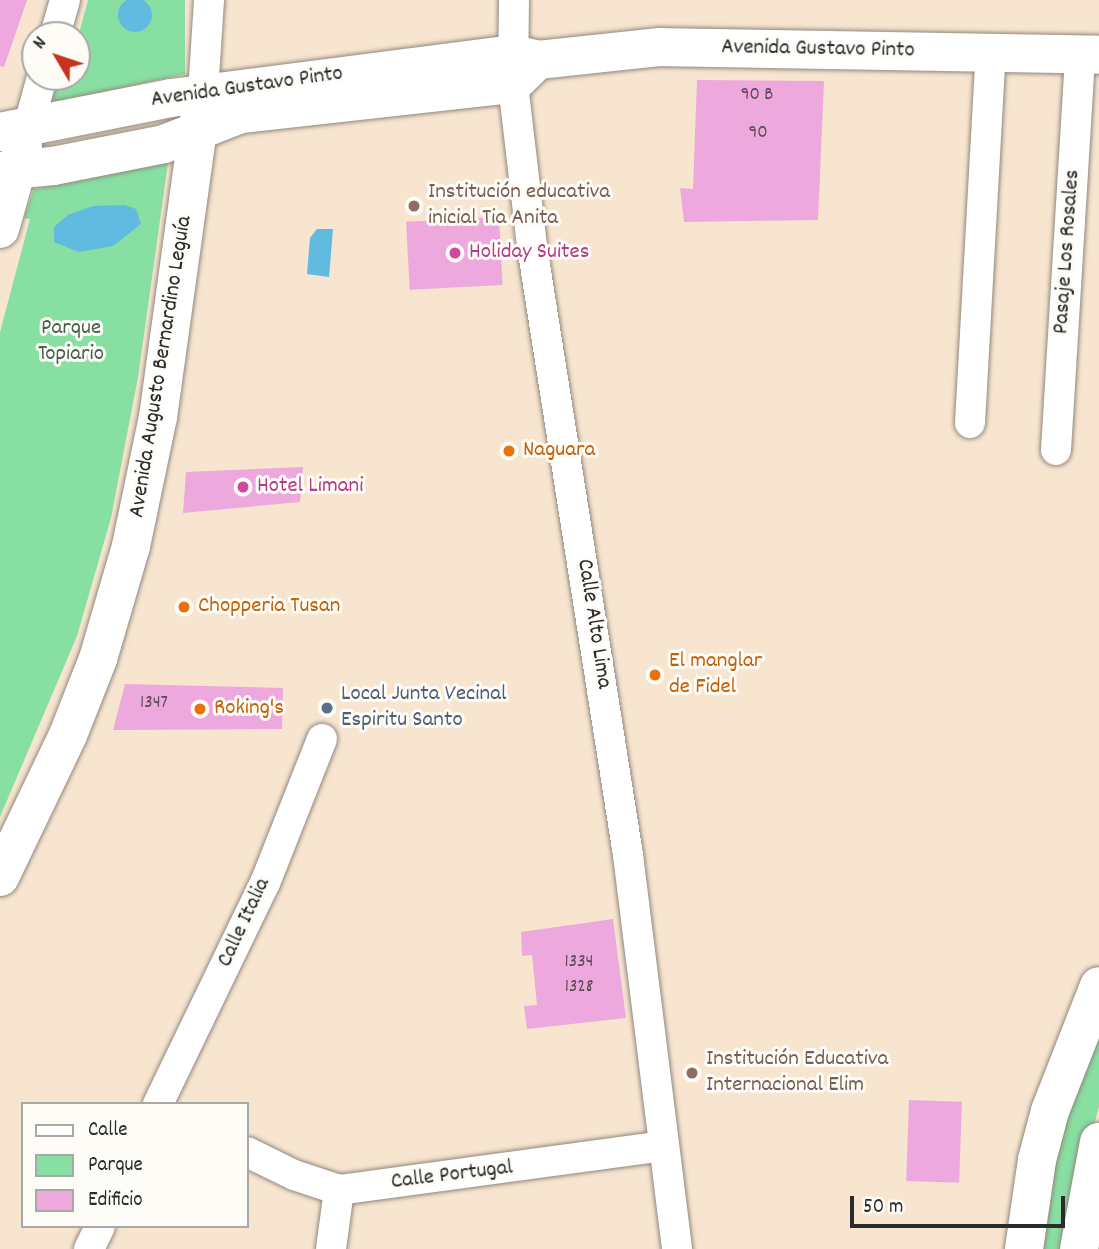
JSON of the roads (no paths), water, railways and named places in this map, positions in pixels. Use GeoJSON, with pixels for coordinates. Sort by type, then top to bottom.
{"type":"FeatureCollection","features":[{"type":"Feature","properties":{"kind":"main road","name":"Avenida Gustavo Pinto"},"geometry":{"type":"LineString","coordinates":[[8,170],[164,144],[241,114],[521,66],[660,47],[1089,55]]}},
{"type":"Feature","properties":{"kind":"main road","name":"Avenida Gustavo Pinto"},"geometry":{"type":"LineString","coordinates":[[14,130],[204,93],[521,66]]}},
{"type":"Feature","properties":{"kind":"main road","name":"Avenida Augusto Bernardino Leguía"},"geometry":{"type":"LineString","coordinates":[[0,877],[68,735],[98,659],[131,546],[158,417],[204,93]]}},
{"type":"Feature","properties":{"kind":"main road"},"geometry":{"type":"LineString","coordinates":[[0,229],[14,130]]}},
{"type":"Feature","properties":{"kind":"main road"},"geometry":{"type":"LineString","coordinates":[[1024,1249],[1037,1160],[1050,1111],[1099,986]]}},
{"type":"Feature","properties":{"kind":"main road"},"geometry":{"type":"LineString","coordinates":[[1079,1249],[1099,1142]]}},
{"type":"Feature","properties":{"kind":"street"},"geometry":{"type":"LineString","coordinates":[[59,21],[65,0]]}},
{"type":"Feature","properties":{"kind":"street","name":"Avenida Augusto Bernardino Leguía"},"geometry":{"type":"LineString","coordinates":[[204,93],[209,0]]}},
{"type":"Feature","properties":{"kind":"street","name":"Calle Alto Lima"},"geometry":{"type":"LineString","coordinates":[[514,0],[521,66],[532,246],[628,855],[677,1249]]}},
{"type":"Feature","properties":{"kind":"street"},"geometry":{"type":"LineString","coordinates":[[970,423],[990,53]]}},
{"type":"Feature","properties":{"kind":"street","name":"Pasaje Los Rosales"},"geometry":{"type":"LineString","coordinates":[[1056,450],[1089,55]]}},
{"type":"Feature","properties":{"kind":"street"},"geometry":{"type":"LineString","coordinates":[[14,130],[35,91]]}},
{"type":"Feature","properties":{"kind":"street","name":"Calle Italia"},"geometry":{"type":"LineString","coordinates":[[159,1102],[265,883],[322,739]]}},
{"type":"Feature","properties":{"kind":"street","name":"Calle Portugal"},"geometry":{"type":"LineString","coordinates":[[248,1152],[294,1175],[339,1190],[663,1146]]}},
{"type":"Feature","properties":{"kind":"street"},"geometry":{"type":"LineString","coordinates":[[331,1249],[339,1190]]}},
{"type":"Feature","properties":{"kind":"street"},"geometry":{"type":"LineString","coordinates":[[89,1249],[99,1228]]}},
{"type":"Feature","properties":{"kind":"water"},"geometry":{"type":"Polygon","coordinates":[[[128,-1],[142,-1],[151,8],[151,22],[142,31],[128,31],[119,22],[119,8],[128,-1]]]}},
{"type":"Feature","properties":{"kind":"water"},"geometry":{"type":"Polygon","coordinates":[[[125,205],[136,209],[141,224],[113,246],[79,252],[54,242],[54,227],[68,215],[93,206],[125,205]]]}},
{"type":"Feature","properties":{"kind":"water"},"geometry":{"type":"Polygon","coordinates":[[[317,229],[333,229],[329,277],[307,274],[310,238],[317,229]]]}},
{"type":"Feature","properties":{"kind":"place","name":"Institución educativa inicial Tia Anita"},"geometry":{"type":"Point","coordinates":[414,206]}},
{"type":"Feature","properties":{"kind":"place","name":"Holiday Suites"},"geometry":{"type":"Point","coordinates":[455,253]}},
{"type":"Feature","properties":{"kind":"place","name":"Naguara"},"geometry":{"type":"Point","coordinates":[509,451]}},
{"type":"Feature","properties":{"kind":"place","name":"Hotel Limani"},"geometry":{"type":"Point","coordinates":[243,487]}},
{"type":"Feature","properties":{"kind":"place","name":"Chopperia Tusan"},"geometry":{"type":"Point","coordinates":[184,607]}},
{"type":"Feature","properties":{"kind":"place","name":"El manglar de Fidel"},"geometry":{"type":"Point","coordinates":[655,675]}},
{"type":"Feature","properties":{"kind":"place","name":"Local Junta Vecinal Espiritu Santo"},"geometry":{"type":"Point","coordinates":[327,708]}},
{"type":"Feature","properties":{"kind":"place","name":"Roking's"},"geometry":{"type":"Point","coordinates":[200,709]}},
{"type":"Feature","properties":{"kind":"place","name":"Institución Educativa Internacional Elim"},"geometry":{"type":"Point","coordinates":[692,1073]}},
{"type":"Feature","properties":{"kind":"park label","name":"Parque Topiario"},"geometry":{"type":"Point","coordinates":[71,342]}}]}
